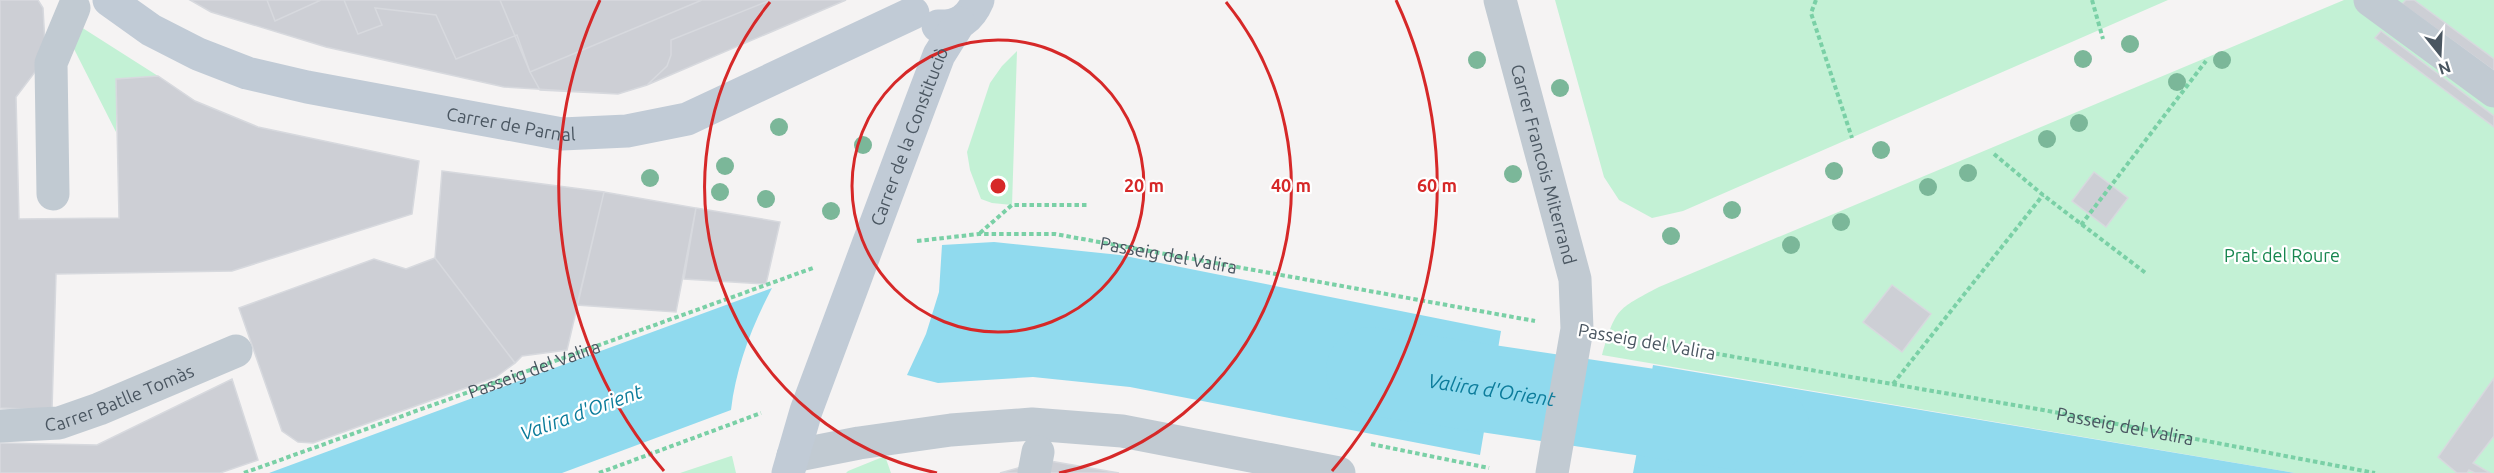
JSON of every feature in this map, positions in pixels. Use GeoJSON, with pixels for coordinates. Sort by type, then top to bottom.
{"type":"FeatureCollection","features":[{"type":"Feature","properties":{"kind":"main road","name":"Carrer de Parnal"},"geometry":{"type":"LineString","coordinates":[[109,0],[151,30],[198,54],[247,74],[562,134],[627,131],[687,119],[909,6]]}},
{"type":"Feature","properties":{"kind":"main road"},"geometry":{"type":"LineString","coordinates":[[909,6],[922,22],[934,26],[969,12]]}},
{"type":"Feature","properties":{"kind":"main road","name":"Carrer de la Constituciò"},"geometry":{"type":"LineString","coordinates":[[791,464],[806,411],[939,55],[969,12]]}},
{"type":"Feature","properties":{"kind":"street","name":"Carrer Francois Miterrand"},"geometry":{"type":"LineString","coordinates":[[1500,0],[1575,279],[1577,329],[1552,473]]}},
{"type":"Feature","properties":{"kind":"street"},"geometry":{"type":"LineString","coordinates":[[2370,0],[2494,92]]}},
{"type":"Feature","properties":{"kind":"street"},"geometry":{"type":"LineString","coordinates":[[53,194],[51,63],[74,8]]}},
{"type":"Feature","properties":{"kind":"street","name":"Carrer Batlle Tomàs"},"geometry":{"type":"LineString","coordinates":[[0,426],[59,423],[99,409],[236,351]]}},
{"type":"Feature","properties":{"kind":"street"},"geometry":{"type":"LineString","coordinates":[[791,464],[859,443],[939,432],[1032,424],[1122,431],[1338,473]]}},
{"type":"Feature","properties":{"kind":"path"},"geometry":{"type":"LineString","coordinates":[[1816,0],[1811,13],[1852,138]]}},
{"type":"Feature","properties":{"kind":"path"},"geometry":{"type":"LineString","coordinates":[[2092,0],[2103,39]]}},
{"type":"Feature","properties":{"kind":"path"},"geometry":{"type":"LineString","coordinates":[[2081,225],[2206,61]]}},
{"type":"Feature","properties":{"kind":"path"},"geometry":{"type":"LineString","coordinates":[[1994,154],[2081,225],[2146,274]]}},
{"type":"Feature","properties":{"kind":"path"},"geometry":{"type":"LineString","coordinates":[[1893,384],[2043,195]]}},
{"type":"Feature","properties":{"kind":"path"},"geometry":{"type":"LineString","coordinates":[[979,234],[1012,205],[1089,205]]}},
{"type":"Feature","properties":{"kind":"path","name":"Passeig del Valira"},"geometry":{"type":"LineString","coordinates":[[917,241],[979,234],[1055,234],[1577,329],[2043,410],[2375,473]]}},
{"type":"Feature","properties":{"kind":"path","name":"Passeig del Valira"},"geometry":{"type":"LineString","coordinates":[[244,473],[822,264]]}},
{"type":"Feature","properties":{"kind":"path"},"geometry":{"type":"LineString","coordinates":[[599,473],[770,410]]}},
{"type":"Feature","properties":{"kind":"green space"},"geometry":{"type":"Polygon","coordinates":[[[1555,0],[2168,0],[1683,211],[1652,218],[1619,200],[1604,177],[1555,0]]]}},
{"type":"Feature","properties":{"kind":"green space","name":"Prat del Roure"},"geometry":{"type":"Polygon","coordinates":[[[2344,0],[2494,0],[2494,473],[2295,473],[1602,355],[1611,328],[1620,312],[1626,306],[1659,287],[2344,0]]]}},
{"type":"Feature","properties":{"kind":"green space"},"geometry":{"type":"Polygon","coordinates":[[[81,27],[158,76],[116,80],[116,132],[73,47],[81,27]]]}},
{"type":"Feature","properties":{"kind":"green space"},"geometry":{"type":"Polygon","coordinates":[[[1017,51],[1012,205],[992,203],[981,199],[970,170],[967,152],[990,83],[1017,51]]]}},
{"type":"Feature","properties":{"kind":"green space"},"geometry":{"type":"Polygon","coordinates":[[[731,456],[736,473],[680,473],[731,456]]]}},
{"type":"Feature","properties":{"kind":"green space"},"geometry":{"type":"Polygon","coordinates":[[[885,456],[891,473],[846,473],[848,471],[885,456]]]}},
{"type":"Feature","properties":{"kind":"water"},"geometry":{"type":"Polygon","coordinates":[[[994,242],[1120,255],[1501,331],[1480,455],[1130,387],[1033,377],[938,383],[907,375],[926,334],[939,292],[942,245],[994,242]]]}},
{"type":"Feature","properties":{"kind":"water"},"geometry":{"type":"Polygon","coordinates":[[[772,288],[746,347],[731,410],[562,473],[269,473],[772,288]]]}},
{"type":"Feature","properties":{"kind":"water"},"geometry":{"type":"Polygon","coordinates":[[[1653,365],[2295,473],[1633,473],[1653,365]]]}},
{"type":"Feature","properties":{"kind":"building"},"geometry":{"type":"Polygon","coordinates":[[[0,0],[38,0],[43,8],[45,44],[35,72],[16,97],[19,219],[119,218],[116,79],[158,76],[195,101],[258,127],[419,161],[412,214],[232,271],[56,274],[52,410],[0,408],[0,0]]]}},
{"type":"Feature","properties":{"kind":"building"},"geometry":{"type":"Polygon","coordinates":[[[190,0],[846,0],[647,85],[618,94],[504,87],[326,47],[211,12],[190,0]]]}},
{"type":"Feature","properties":{"kind":"building"},"geometry":{"type":"Polygon","coordinates":[[[267,0],[321,0],[275,21],[267,0]]]}},
{"type":"Feature","properties":{"kind":"building"},"geometry":{"type":"Polygon","coordinates":[[[344,0],[771,0],[671,40],[671,55],[667,66],[647,85],[618,94],[540,90],[530,72],[517,35],[456,59],[436,15],[375,8],[382,25],[358,34],[344,0]]]}},
{"type":"Feature","properties":{"kind":"building"},"geometry":{"type":"Polygon","coordinates":[[[500,0],[702,0],[530,72],[500,0]]]}},
{"type":"Feature","properties":{"kind":"building"},"geometry":{"type":"Polygon","coordinates":[[[2406,0],[2414,0],[2494,59],[2494,71],[2402,4],[2406,0]]]}},
{"type":"Feature","properties":{"kind":"building"},"geometry":{"type":"Polygon","coordinates":[[[2381,31],[2494,116],[2494,127],[2375,38],[2381,31]]]}},
{"type":"Feature","properties":{"kind":"building"},"geometry":{"type":"Polygon","coordinates":[[[442,171],[604,192],[567,350],[522,356],[515,363],[435,258],[442,171]]]}},
{"type":"Feature","properties":{"kind":"building"},"geometry":{"type":"Polygon","coordinates":[[[2094,172],[2128,198],[2106,227],[2072,201],[2094,172]]]}},
{"type":"Feature","properties":{"kind":"building"},"geometry":{"type":"Polygon","coordinates":[[[604,192],[696,208],[676,312],[577,305],[604,192]]]}},
{"type":"Feature","properties":{"kind":"building"},"geometry":{"type":"Polygon","coordinates":[[[696,208],[780,222],[766,284],[684,279],[696,208]]]}},
{"type":"Feature","properties":{"kind":"building"},"geometry":{"type":"Polygon","coordinates":[[[435,258],[515,363],[496,377],[313,443],[298,442],[282,431],[239,308],[374,259],[406,269],[435,258]]]}},
{"type":"Feature","properties":{"kind":"building"},"geometry":{"type":"Polygon","coordinates":[[[1892,285],[1931,314],[1902,352],[1863,322],[1892,285]]]}},
{"type":"Feature","properties":{"kind":"building"},"geometry":{"type":"Polygon","coordinates":[[[2494,378],[2494,436],[2473,463],[2490,473],[2475,473],[2469,470],[2467,473],[2457,473],[2438,457],[2494,378]]]}},
{"type":"Feature","properties":{"kind":"building"},"geometry":{"type":"Polygon","coordinates":[[[232,379],[258,460],[220,473],[0,473],[0,443],[97,445],[232,379]]]}},
{"type":"Feature","properties":{"kind":"building"},"geometry":{"type":"Polygon","coordinates":[[[1050,461],[1119,473],[1048,473],[1050,461]]]}},
{"type":"Feature","properties":{"kind":"building"},"geometry":{"type":"Polygon","coordinates":[[[1025,466],[1024,473],[1000,473],[1025,466]]]}},
{"type":"Feature","properties":{"kind":"waterway","name":"Valira d'Orient"},"geometry":{"type":"LineString","coordinates":[[1370,371],[1766,430]]}}]}
